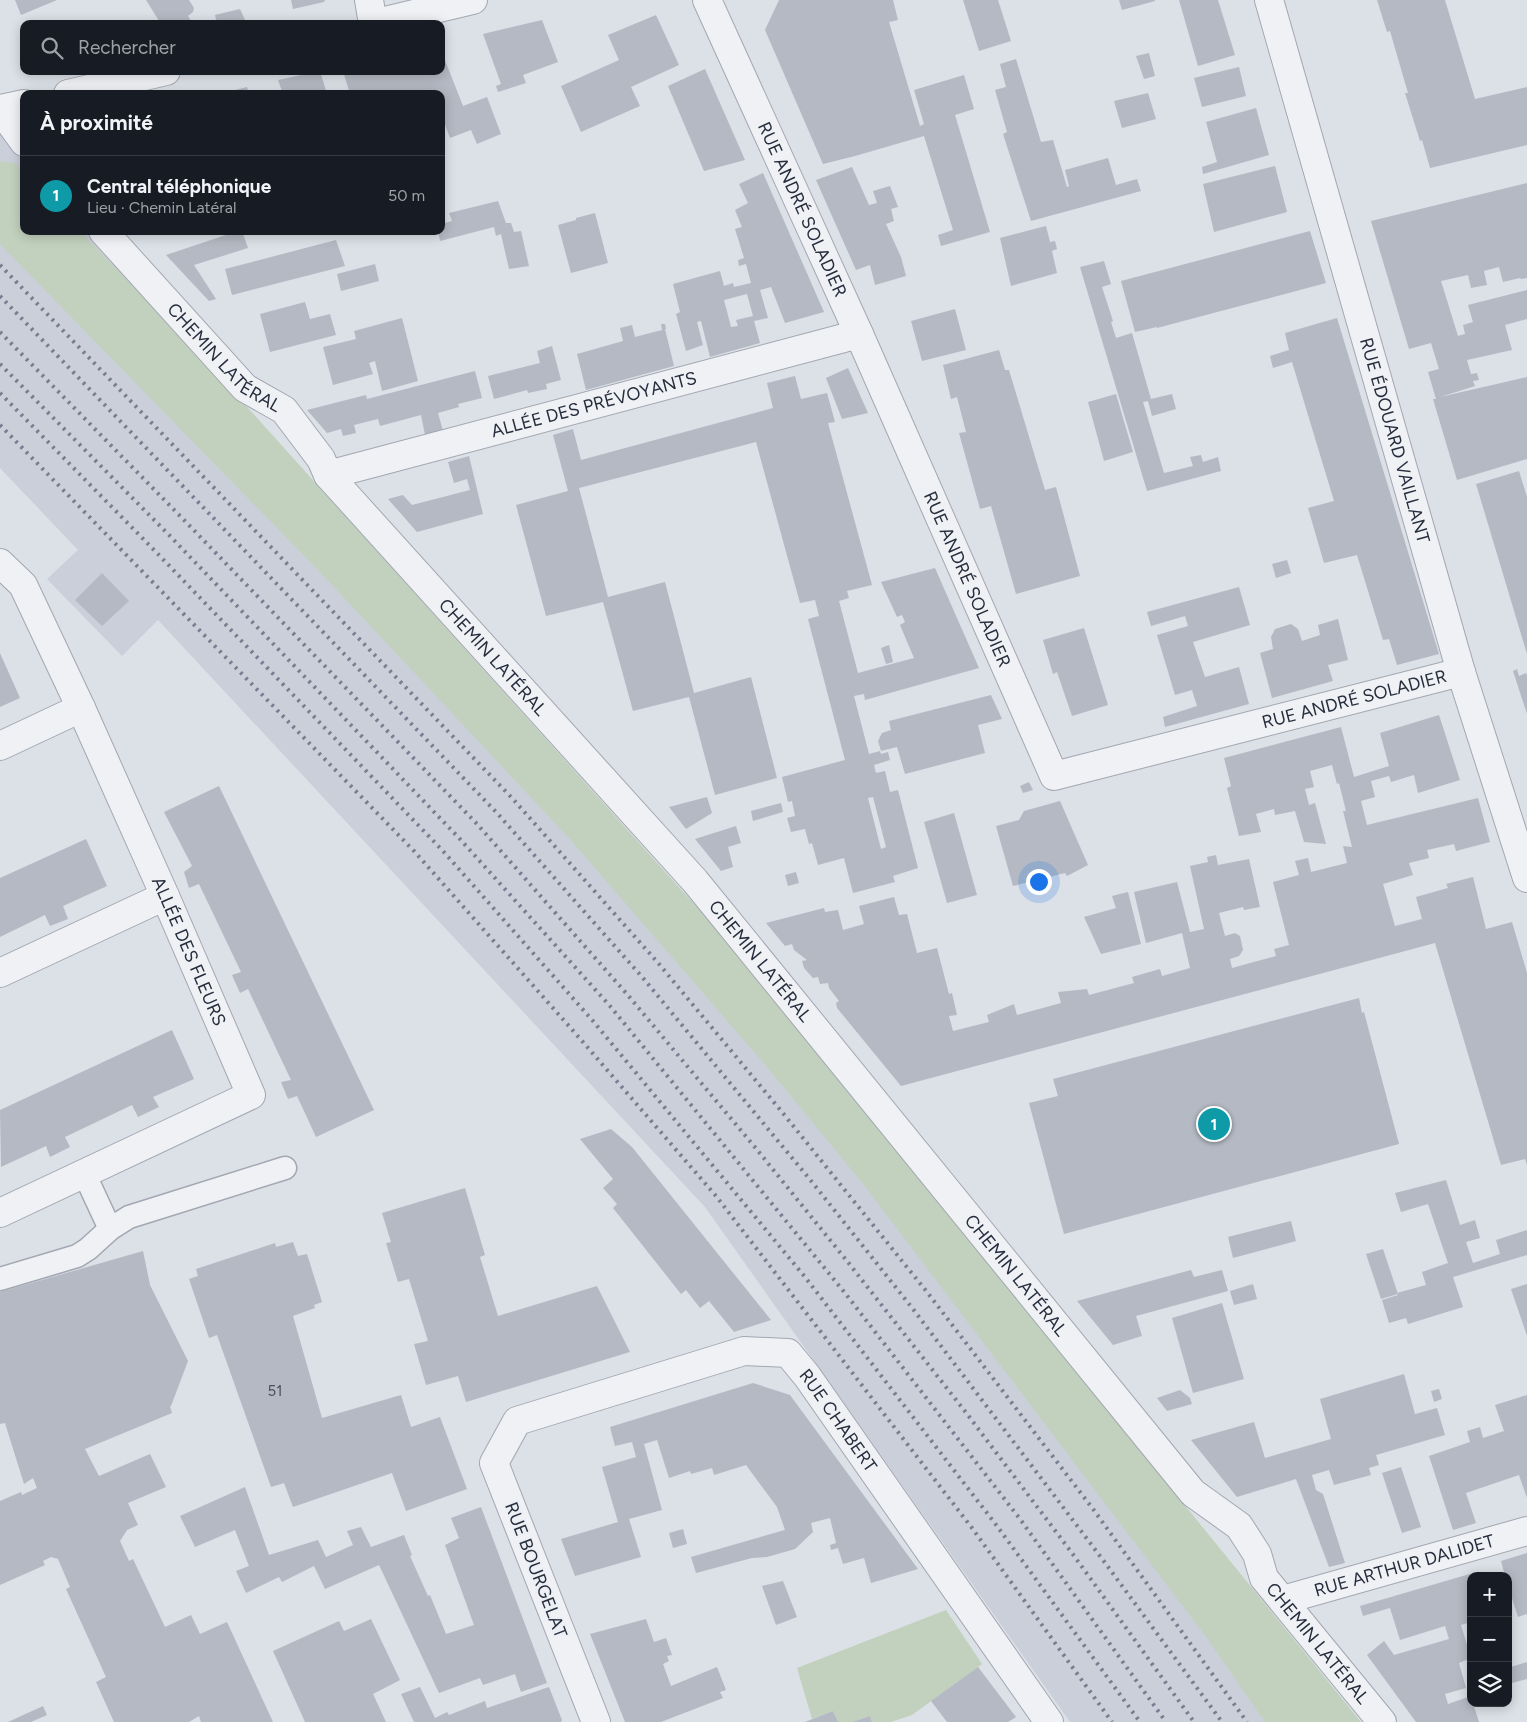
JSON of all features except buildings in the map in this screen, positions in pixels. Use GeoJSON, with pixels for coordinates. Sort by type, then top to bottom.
{"type":"FeatureCollection","features":[{"type":"Feature","properties":{"kind":"street"},"geometry":{"type":"LineString","coordinates":[[368,0],[372,20]]}},
{"type":"Feature","properties":{"kind":"street"},"geometry":{"type":"LineString","coordinates":[[390,20],[473,0]]}},
{"type":"Feature","properties":{"kind":"street","name":"RUE ANDRÉ SOLADIER"},"geometry":{"type":"LineString","coordinates":[[706,0],[859,334],[1054,776],[1461,672]]}},
{"type":"Feature","properties":{"kind":"street","name":"RUE ÉDOUARD VAILLANT"},"geometry":{"type":"LineString","coordinates":[[1268,0],[1461,672],[1527,878]]}},
{"type":"Feature","properties":{"kind":"street"},"geometry":{"type":"LineString","coordinates":[[85,90],[149,75]]}},
{"type":"Feature","properties":{"kind":"street"},"geometry":{"type":"LineString","coordinates":[[20,105],[0,109],[20,136]]}},
{"type":"Feature","properties":{"kind":"street","name":"CHEMIN LATÉRAL"},"geometry":{"type":"LineString","coordinates":[[107,235],[245,388],[284,410],[322,459],[328,475],[694,881],[1193,1493],[1239,1526],[1257,1554],[1264,1578],[1382,1722]]}},
{"type":"Feature","properties":{"kind":"street","name":"ALLÉE DES PRÉVOYANTS"},"geometry":{"type":"LineString","coordinates":[[328,475],[859,334]]}},
{"type":"Feature","properties":{"kind":"street","name":"ALLÉE DES FLEURS"},"geometry":{"type":"LineString","coordinates":[[0,563],[24,585],[165,896],[251,1095],[0,1213]]}},
{"type":"Feature","properties":{"kind":"street"},"geometry":{"type":"LineString","coordinates":[[0,746],[81,708]]}},
{"type":"Feature","properties":{"kind":"street"},"geometry":{"type":"LineString","coordinates":[[0,973],[165,896]]}},
{"type":"Feature","properties":{"kind":"street","name":"RUE CHABERT"},"geometry":{"type":"LineString","coordinates":[[517,1421],[744,1351],[788,1353],[807,1376],[1049,1722]]}},
{"type":"Feature","properties":{"kind":"street","name":"RUE BOURGELAT"},"geometry":{"type":"LineString","coordinates":[[517,1421],[494,1463],[596,1722]]}},
{"type":"Feature","properties":{"kind":"street","name":"RUE ARTHUR DALIDET"},"geometry":{"type":"LineString","coordinates":[[1283,1600],[1527,1531]]}},
{"type":"Feature","properties":{"kind":"lane"},"geometry":{"type":"LineString","coordinates":[[0,1279],[77,1256],[88,1249],[110,1229],[129,1217],[285,1168]]}},
{"type":"Feature","properties":{"kind":"lane"},"geometry":{"type":"LineString","coordinates":[[84,1173],[110,1229]]}},
{"type":"Feature","properties":{"kind":"shaded area"},"geometry":{"type":"Polygon","coordinates":[[[0,98],[20,123],[20,235],[109,235],[309,487],[1360,1722],[1070,1722],[705,1207],[158,620],[122,656],[47,579],[78,550],[0,468],[0,98]]]}},
{"type":"Feature","properties":{"kind":"green space"},"geometry":{"type":"Polygon","coordinates":[[[0,161],[15,163],[20,168],[20,235],[84,235],[231,389],[713,925],[1361,1722],[1265,1722],[1207,1638],[864,1185],[762,1061],[568,837],[319,571],[0,244],[0,161]]]}},
{"type":"Feature","properties":{"kind":"green space"},"geometry":{"type":"Polygon","coordinates":[[[946,1610],[982,1664],[912,1715],[891,1722],[872,1722],[870,1716],[852,1722],[838,1722],[833,1711],[812,1719],[797,1668],[946,1610]]]}},
{"type":"Feature","properties":{"kind":"railway"},"geometry":{"type":"LineString","coordinates":[[0,265],[512,798],[659,964],[782,1112],[927,1292],[1093,1509],[1247,1722]]}},
{"type":"Feature","properties":{"kind":"railway"},"geometry":{"type":"LineString","coordinates":[[0,296],[497,813],[643,978],[812,1182],[913,1309],[1103,1560],[1222,1722]]}},
{"type":"Feature","properties":{"kind":"railway"},"geometry":{"type":"LineString","coordinates":[[0,332],[477,824],[626,993],[754,1146],[964,1410],[1072,1553],[1194,1722]]}},
{"type":"Feature","properties":{"kind":"railway"},"geometry":{"type":"LineString","coordinates":[[0,364],[170,536],[459,838],[610,1006],[845,1293],[1020,1519],[1166,1722]]}},
{"type":"Feature","properties":{"kind":"railway"},"geometry":{"type":"LineString","coordinates":[[0,393],[157,553],[443,851],[593,1021],[805,1277],[997,1526],[1140,1722]]}},
{"type":"Feature","properties":{"kind":"railway"},"geometry":{"type":"LineString","coordinates":[[0,425],[414,851],[716,1196],[972,1528],[1112,1722]]}},
{"type":"Feature","properties":{"kind":"place","name":"Central téléphonique"},"geometry":{"type":"Point","coordinates":[1214,1124]}}]}
